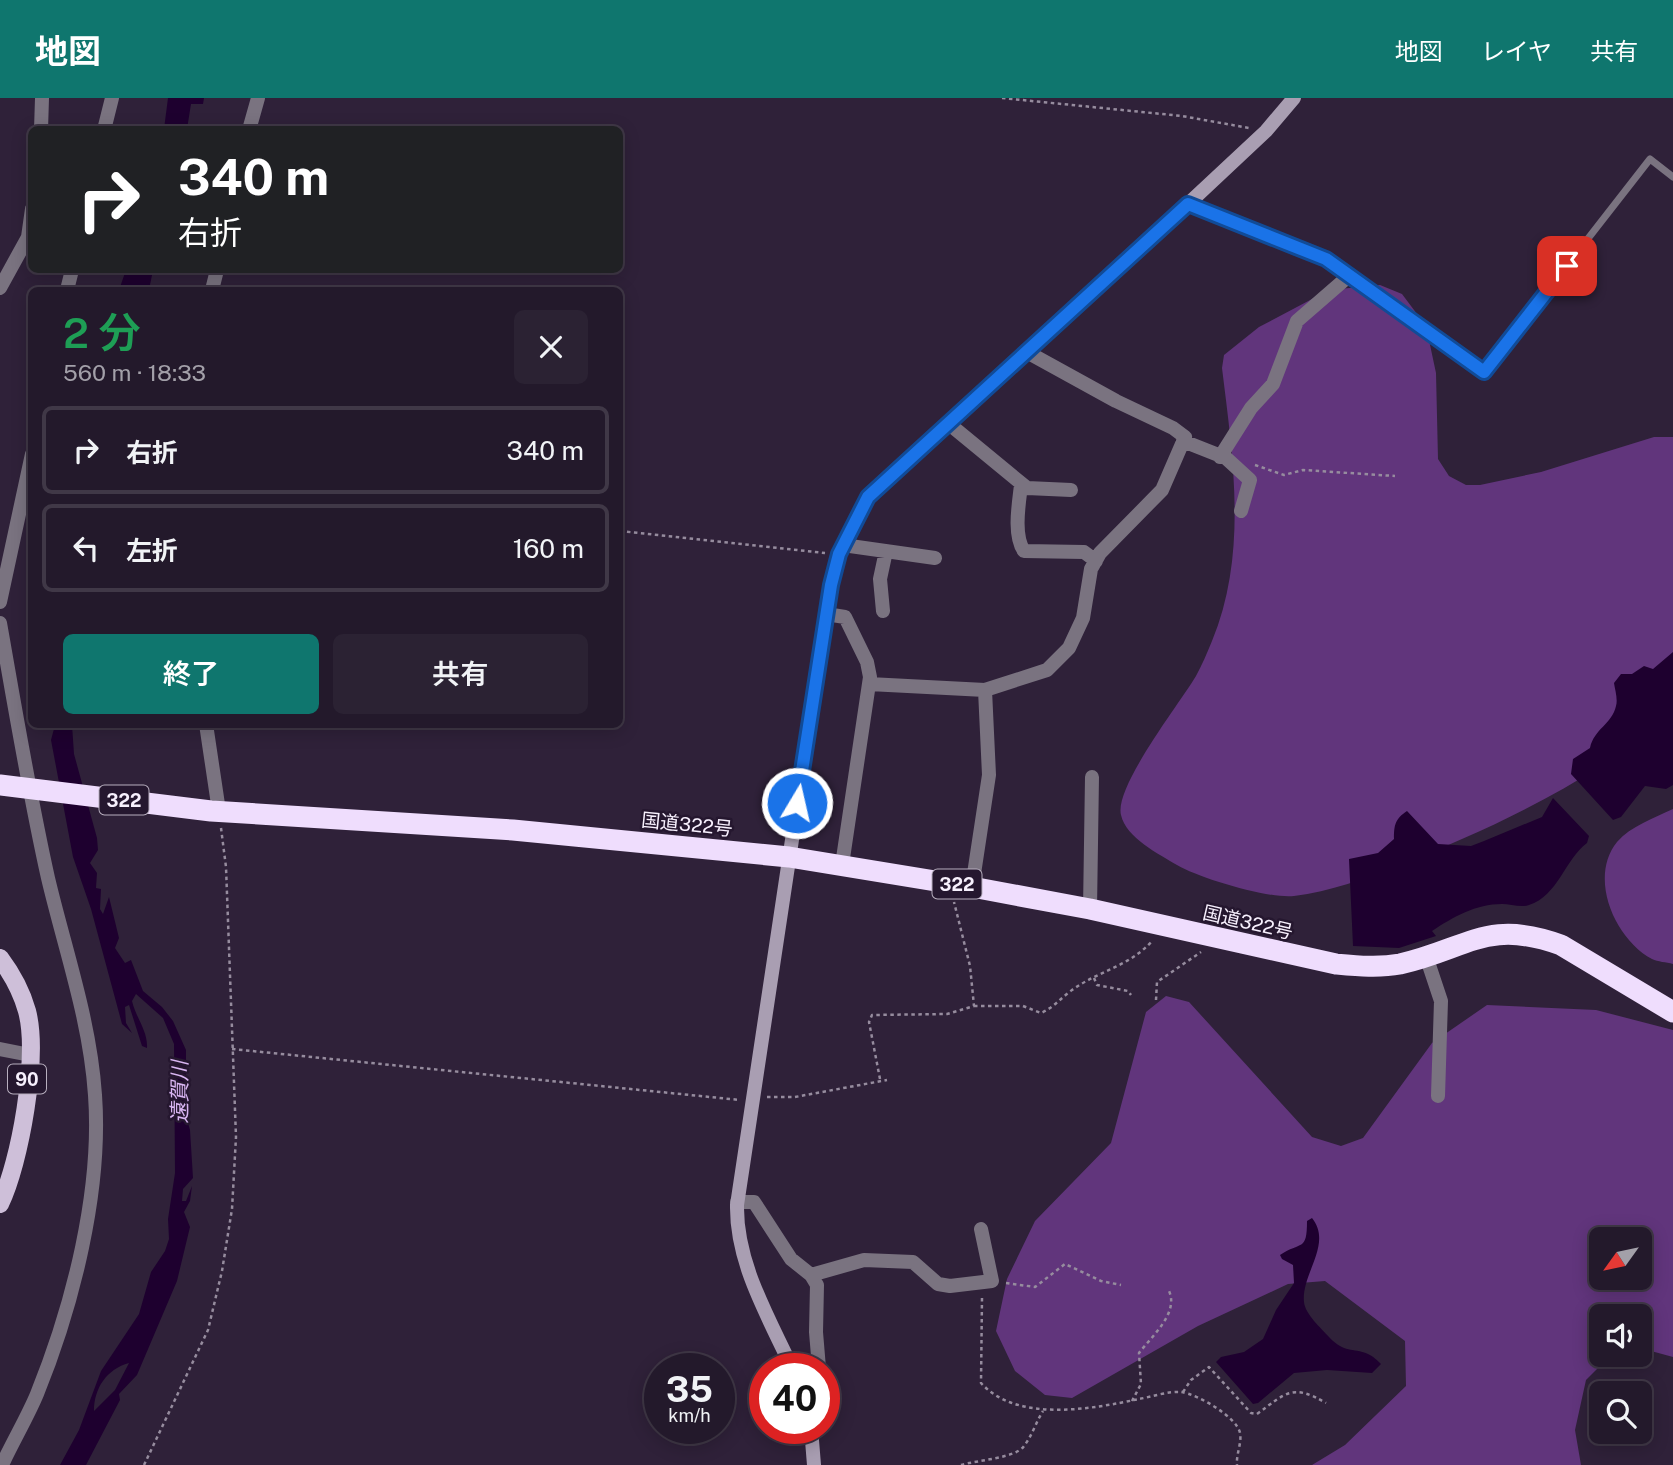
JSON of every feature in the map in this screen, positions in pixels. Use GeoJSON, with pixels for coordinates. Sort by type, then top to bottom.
{"type":"FeatureCollection","features":[{"type":"Feature","properties":{"kind":"highway","name":"国道322号"},"geometry":{"type":"LineString","coordinates":[[0,785],[215,811],[513,830],[789,857],[1090,909],[1325,962],[1367,967],[1399,964],[1467,940],[1490,935],[1519,934],[1541,938],[1587,960],[1673,1012]]}},
{"type":"Feature","properties":{"kind":"main road","name":"90"},"geometry":{"type":"LineString","coordinates":[[0,958],[11,973],[27,1013],[30,1055],[21,1131],[8,1187],[0,1204]]}},
{"type":"Feature","properties":{"kind":"street"},"geometry":{"type":"LineString","coordinates":[[41,126],[42,98]]}},
{"type":"Feature","properties":{"kind":"street"},"geometry":{"type":"LineString","coordinates":[[105,126],[112,98]]}},
{"type":"Feature","properties":{"kind":"street"},"geometry":{"type":"LineString","coordinates":[[250,126],[258,98]]}},
{"type":"Feature","properties":{"kind":"street"},"geometry":{"type":"LineString","coordinates":[[785,1353],[743,1258],[737,1230],[737,1202],[759,1099],[789,857],[826,614],[841,550],[868,497],[1266,131],[1294,98]]}},
{"type":"Feature","properties":{"kind":"street"},"geometry":{"type":"LineString","coordinates":[[1188,204],[1326,259],[1470,362]]}},
{"type":"Feature","properties":{"kind":"street"},"geometry":{"type":"LineString","coordinates":[[0,288],[28,237]]}},
{"type":"Feature","properties":{"kind":"street"},"geometry":{"type":"LineString","coordinates":[[1220,457],[1251,408],[1273,384],[1297,321],[1350,275]]}},
{"type":"Feature","properties":{"kind":"street"},"geometry":{"type":"LineString","coordinates":[[869,684],[985,690],[1047,670],[1069,648],[1083,618],[1091,569],[1096,561],[1162,489],[1185,437],[1173,428],[1116,401],[1027,352]]}},
{"type":"Feature","properties":{"kind":"street"},"geometry":{"type":"LineString","coordinates":[[948,423],[1021,485],[1027,488],[1071,489]]}},
{"type":"Feature","properties":{"kind":"street"},"geometry":{"type":"LineString","coordinates":[[1183,441],[1238,467],[1250,480],[1241,511]]}},
{"type":"Feature","properties":{"kind":"street"},"geometry":{"type":"LineString","coordinates":[[0,601],[28,472]]}},
{"type":"Feature","properties":{"kind":"street"},"geometry":{"type":"LineString","coordinates":[[1021,485],[1018,510],[1021,546],[1024,551],[1084,552],[1096,561]]}},
{"type":"Feature","properties":{"kind":"street"},"geometry":{"type":"LineString","coordinates":[[841,550],[886,551],[935,558]]}},
{"type":"Feature","properties":{"kind":"street"},"geometry":{"type":"LineString","coordinates":[[883,611],[880,579],[886,551]]}},
{"type":"Feature","properties":{"kind":"street"},"geometry":{"type":"LineString","coordinates":[[826,614],[845,617],[867,662],[869,684],[842,865]]}},
{"type":"Feature","properties":{"kind":"street"},"geometry":{"type":"LineString","coordinates":[[0,623],[33,789],[89,1041],[95,1095],[96,1141],[91,1200],[79,1264],[37,1394],[2,1465]]}},
{"type":"Feature","properties":{"kind":"street"},"geometry":{"type":"LineString","coordinates":[[962,885],[989,775],[985,690]]}},
{"type":"Feature","properties":{"kind":"street"},"geometry":{"type":"LineString","coordinates":[[206,728],[215,811]]}},
{"type":"Feature","properties":{"kind":"street"},"geometry":{"type":"LineString","coordinates":[[1090,909],[1092,776]]}},
{"type":"Feature","properties":{"kind":"street"},"geometry":{"type":"LineString","coordinates":[[1426,956],[1441,1001],[1438,1096]]}},
{"type":"Feature","properties":{"kind":"street"},"geometry":{"type":"LineString","coordinates":[[0,1049],[30,1055]]}},
{"type":"Feature","properties":{"kind":"street"},"geometry":{"type":"LineString","coordinates":[[737,1202],[754,1202],[791,1259],[811,1275],[817,1285],[818,1353]]}},
{"type":"Feature","properties":{"kind":"street"},"geometry":{"type":"LineString","coordinates":[[811,1275],[864,1259],[913,1262],[938,1284],[986,1283],[981,1229]]}},
{"type":"Feature","properties":{"kind":"street"},"geometry":{"type":"LineString","coordinates":[[812,1444],[814,1465]]}},
{"type":"Feature","properties":{"kind":"lane"},"geometry":{"type":"LineString","coordinates":[[1470,362],[1484,372],[1650,159],[1673,177]]}},
{"type":"Feature","properties":{"kind":"path"},"geometry":{"type":"LineString","coordinates":[[1002,98],[1182,117],[1266,131]]}},
{"type":"Feature","properties":{"kind":"path"},"geometry":{"type":"LineString","coordinates":[[1238,467],[1243,461],[1284,475],[1303,470],[1395,476]]}},
{"type":"Feature","properties":{"kind":"path"},"geometry":{"type":"LineString","coordinates":[[623,531],[841,550]]}},
{"type":"Feature","properties":{"kind":"path"},"geometry":{"type":"LineString","coordinates":[[144,1465],[208,1330],[222,1271],[232,1209],[235,1164],[226,867],[215,811]]}},
{"type":"Feature","properties":{"kind":"path"},"geometry":{"type":"LineString","coordinates":[[962,885],[952,894],[970,966],[974,1006]]}},
{"type":"Feature","properties":{"kind":"path"},"geometry":{"type":"LineString","coordinates":[[880,1079],[869,1022],[872,1014],[947,1014],[974,1006],[1023,1006],[1041,1013],[1049,1010],[1074,989],[1141,954],[1156,937],[1158,925]]}},
{"type":"Feature","properties":{"kind":"path"},"geometry":{"type":"LineString","coordinates":[[1156,1000],[1157,982],[1213,944],[1216,938]]}},
{"type":"Feature","properties":{"kind":"path"},"geometry":{"type":"LineString","coordinates":[[1094,978],[1097,985],[1128,990],[1131,995]]}},
{"type":"Feature","properties":{"kind":"path"},"geometry":{"type":"LineString","coordinates":[[232,1049],[759,1099],[795,1097],[880,1079],[887,1080]]}},
{"type":"Feature","properties":{"kind":"path"},"geometry":{"type":"LineString","coordinates":[[1121,1285],[1101,1281],[1065,1264],[1035,1287],[986,1283],[981,1383],[990,1393],[1002,1399],[1042,1411],[1107,1406],[1183,1392],[1219,1409],[1240,1431],[1237,1465]]}},
{"type":"Feature","properties":{"kind":"path"},"geometry":{"type":"LineString","coordinates":[[1132,1401],[1141,1384],[1139,1353],[1171,1310],[1173,1300],[1169,1291]]}},
{"type":"Feature","properties":{"kind":"path"},"geometry":{"type":"LineString","coordinates":[[1183,1392],[1191,1380],[1209,1367],[1251,1413],[1257,1414],[1283,1396],[1298,1390],[1326,1403]]}},
{"type":"Feature","properties":{"kind":"path"},"geometry":{"type":"LineString","coordinates":[[961,1465],[985,1458],[1015,1455],[1024,1446],[1042,1411]]}},
{"type":"Feature","properties":{"kind":"shaded area"},"geometry":{"type":"Polygon","coordinates":[[[1380,285],[1402,294],[1426,326],[1436,373],[1438,459],[1449,476],[1466,485],[1480,485],[1541,472],[1654,437],[1673,437],[1673,713],[1578,780],[1529,808],[1477,832],[1425,855],[1334,888],[1294,896],[1268,894],[1201,876],[1153,850],[1129,831],[1121,815],[1122,802],[1137,766],[1198,672],[1223,608],[1234,540],[1235,506],[1222,368],[1224,355],[1259,327],[1329,290],[1380,285]]]}},
{"type":"Feature","properties":{"kind":"shaded area"},"geometry":{"type":"Polygon","coordinates":[[[1673,809],[1673,964],[1652,959],[1627,937],[1610,907],[1605,873],[1609,857],[1623,836],[1673,809]]]}},
{"type":"Feature","properties":{"kind":"shaded area"},"geometry":{"type":"Polygon","coordinates":[[[1166,996],[1189,1002],[1312,1137],[1341,1146],[1363,1138],[1432,1043],[1487,1005],[1596,1010],[1673,1030],[1673,1357],[1652,1351],[1652,1304],[1589,1304],[1589,1367],[1599,1367],[1586,1380],[1575,1430],[1581,1465],[1312,1465],[1345,1445],[1406,1386],[1405,1341],[1325,1281],[1288,1284],[1198,1326],[1072,1398],[1045,1395],[1015,1371],[996,1331],[1007,1279],[1035,1221],[1111,1143],[1146,1012],[1166,996]]]}},
{"type":"Feature","properties":{"kind":"water"},"geometry":{"type":"Polygon","coordinates":[[[168,98],[204,98],[203,104],[191,104],[187,126],[164,126],[168,98]]]}},
{"type":"Feature","properties":{"kind":"water"},"geometry":{"type":"Polygon","coordinates":[[[125,273],[152,273],[150,287],[120,287],[125,273]]]}},
{"type":"Feature","properties":{"kind":"water"},"geometry":{"type":"Polygon","coordinates":[[[1673,652],[1673,785],[1666,789],[1645,786],[1621,817],[1613,820],[1571,774],[1573,759],[1590,748],[1595,736],[1614,712],[1617,700],[1614,683],[1621,674],[1632,674],[1644,666],[1653,669],[1673,652]]]}},
{"type":"Feature","properties":{"kind":"water","name":"遠賀川"},"geometry":{"type":"Polygon","coordinates":[[[54,728],[72,728],[74,754],[97,838],[98,850],[90,863],[97,873],[96,888],[101,889],[100,909],[103,914],[109,897],[119,938],[115,948],[125,963],[131,960],[143,991],[162,1007],[173,1021],[186,1050],[186,1116],[190,1130],[193,1178],[183,1189],[182,1201],[186,1201],[192,1186],[190,1201],[184,1212],[190,1227],[177,1281],[137,1375],[119,1394],[120,1400],[86,1465],[60,1465],[79,1430],[101,1371],[139,1314],[151,1272],[165,1251],[169,1239],[168,1219],[175,1173],[174,1044],[163,1018],[136,994],[132,1001],[146,1036],[147,1048],[142,1046],[129,1005],[125,1007],[126,1023],[132,1033],[122,1024],[91,909],[73,857],[51,740],[54,728]],[[129,1363],[114,1370],[103,1381],[96,1395],[94,1411],[115,1390],[129,1363]]]}},
{"type":"Feature","properties":{"kind":"water"},"geometry":{"type":"Polygon","coordinates":[[[1553,798],[1589,836],[1587,843],[1554,886],[1539,900],[1526,906],[1502,904],[1474,909],[1432,931],[1436,936],[1399,948],[1353,946],[1349,859],[1378,853],[1394,839],[1396,823],[1407,811],[1438,844],[1471,846],[1542,817],[1553,798]]]}},
{"type":"Feature","properties":{"kind":"water"},"geometry":{"type":"Polygon","coordinates":[[[1312,1218],[1318,1228],[1319,1238],[1304,1291],[1307,1311],[1335,1342],[1344,1348],[1368,1354],[1381,1364],[1372,1373],[1327,1370],[1294,1373],[1258,1403],[1253,1404],[1216,1362],[1221,1357],[1244,1352],[1263,1339],[1276,1310],[1294,1283],[1293,1265],[1280,1255],[1304,1242],[1307,1221],[1312,1218]]]}},
{"type":"Feature","properties":{"kind":"route"},"geometry":{"type":"LineString","coordinates":[[797,803],[831,585],[839,554],[868,497],[1188,204],[1326,259],[1484,372],[1567,266]]}}]}
